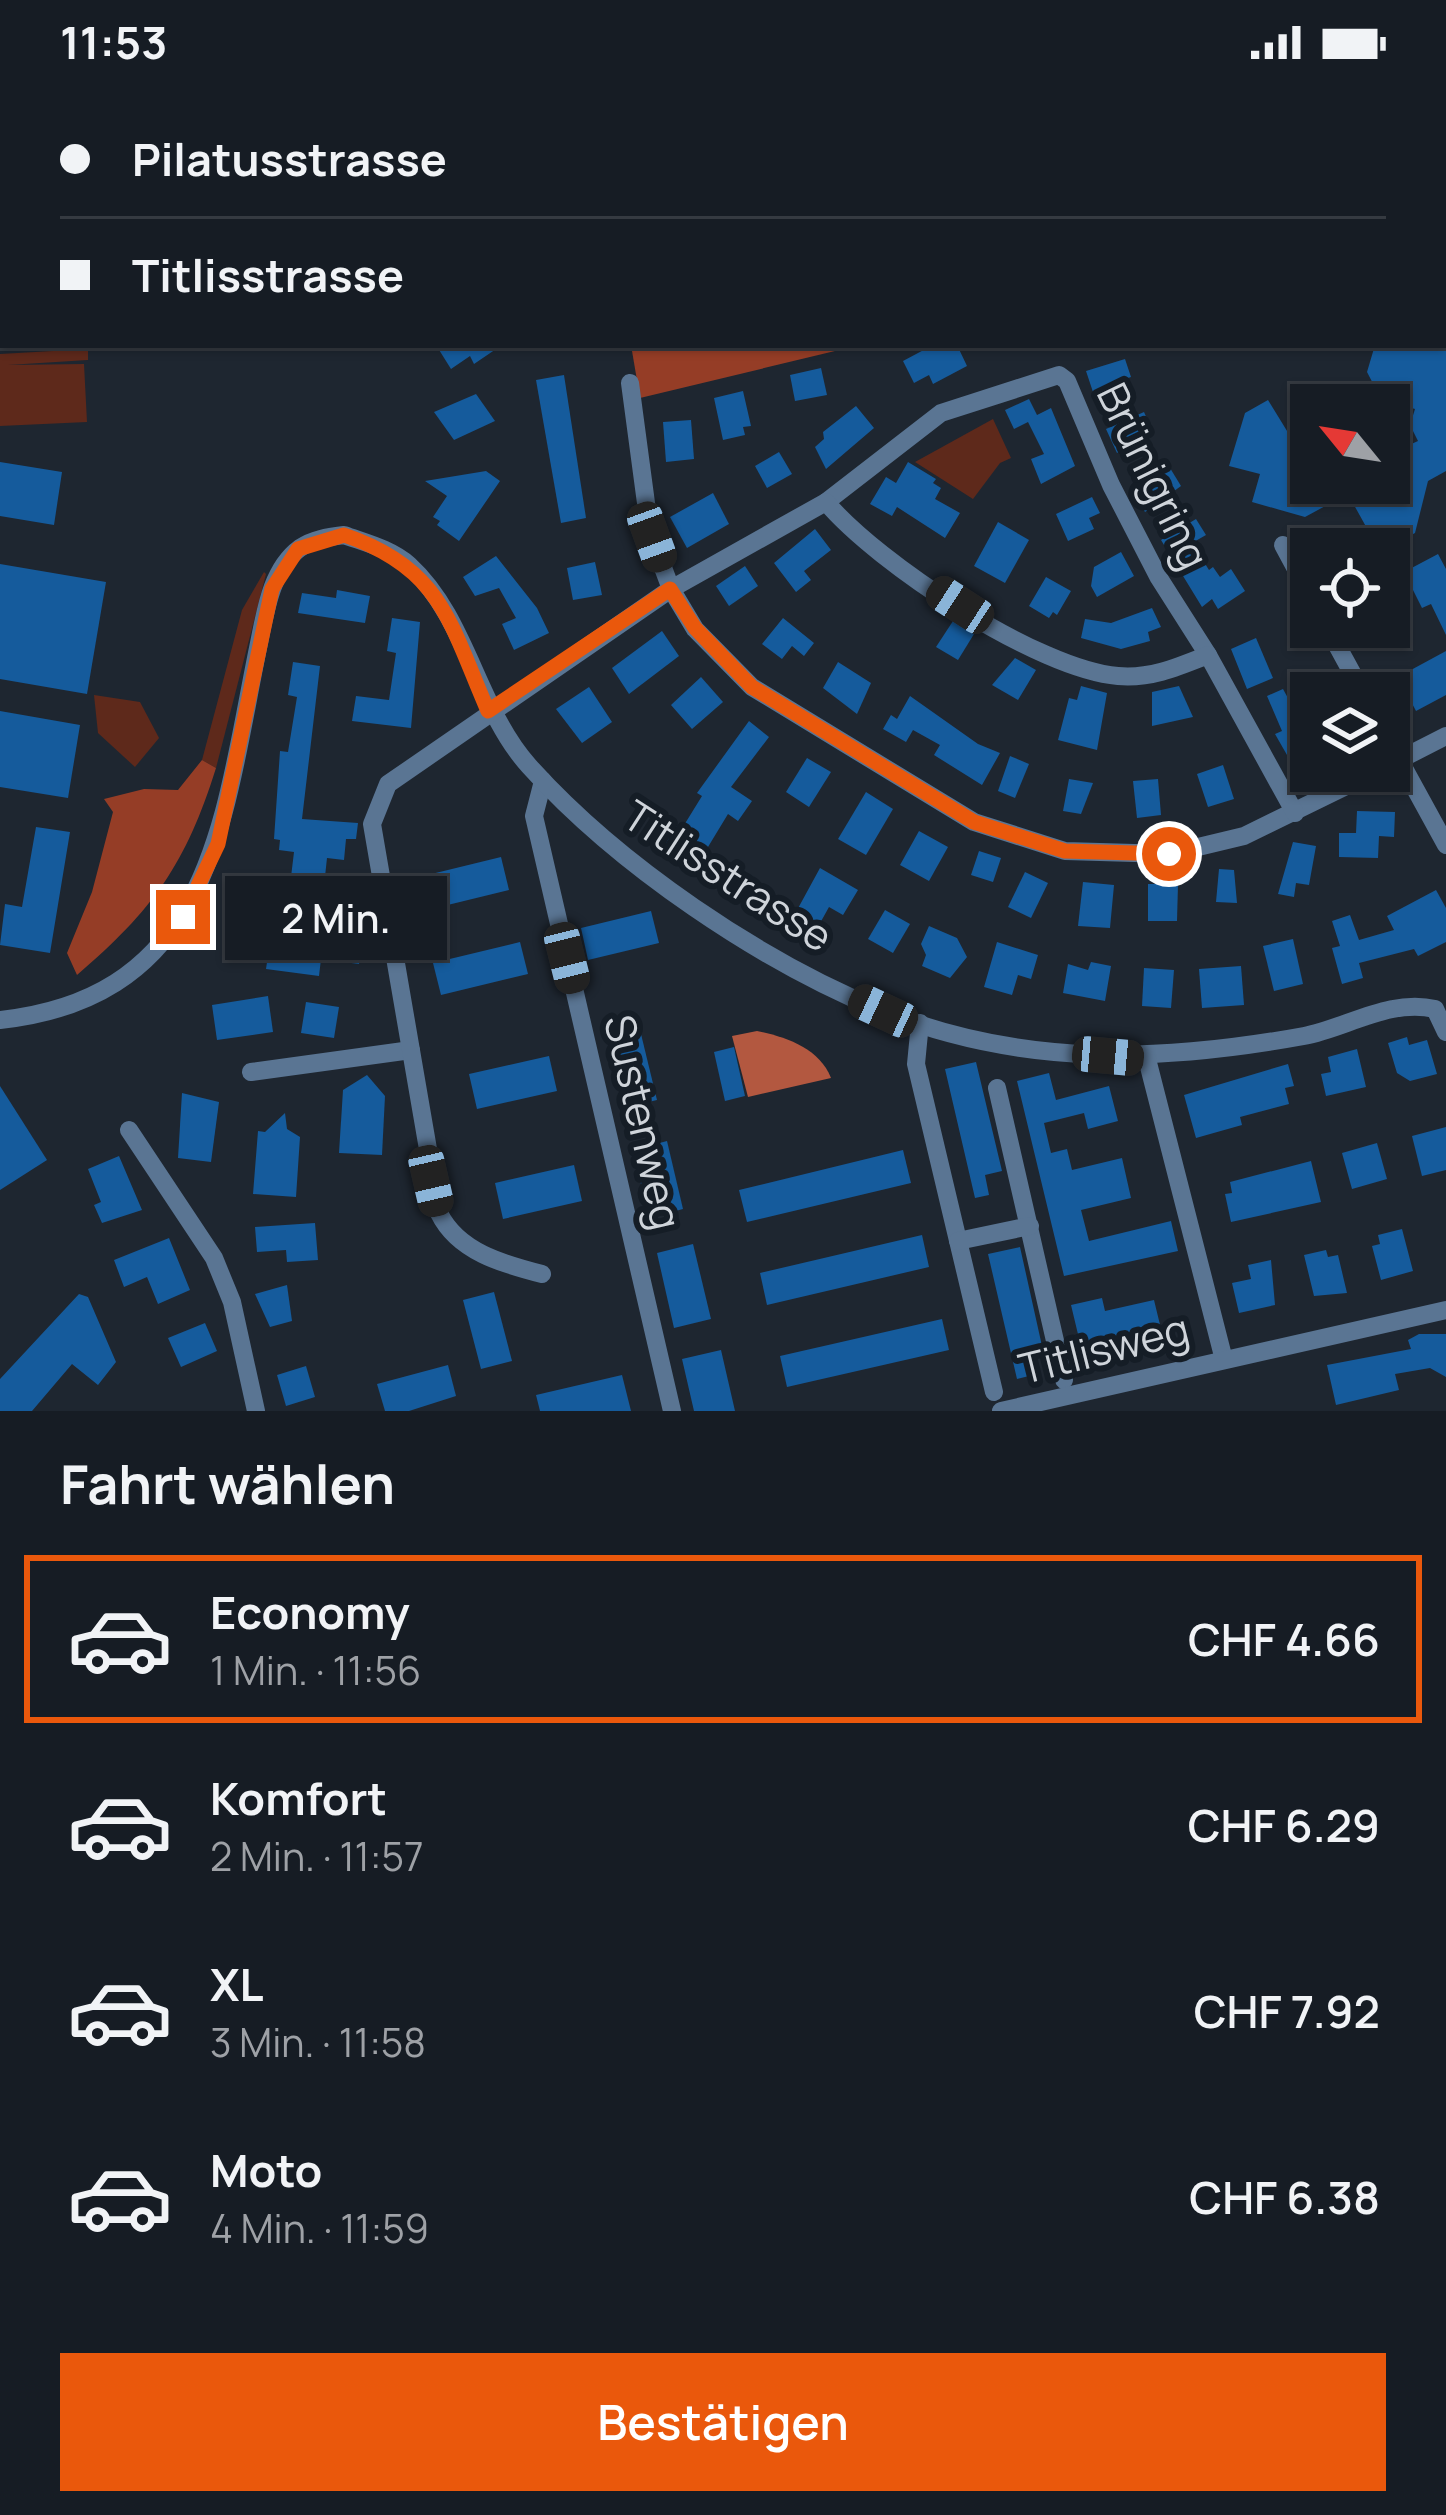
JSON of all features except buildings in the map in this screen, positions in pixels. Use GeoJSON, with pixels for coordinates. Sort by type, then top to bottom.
{"type":"FeatureCollection","features":[{"type":"Feature","properties":{"kind":"street","name":"Brünigring"},"geometry":{"type":"LineString","coordinates":[[826,502],[941,413],[1058,375],[1067,381],[1159,578],[1208,656]]}},
{"type":"Feature","properties":{"kind":"street"},"geometry":{"type":"LineString","coordinates":[[630,383],[644,506],[670,589],[695,628],[752,687],[922,793],[1003,834],[1065,851],[1169,854],[1244,836],[1336,792]]}},
{"type":"Feature","properties":{"kind":"street"},"geometry":{"type":"LineString","coordinates":[[542,1274],[486,1256],[445,1225],[431,1181],[372,824],[388,784],[670,589],[826,502],[867,545],[1069,668],[1120,677],[1164,673],[1208,656],[1295,813]]}},
{"type":"Feature","properties":{"kind":"street","name":"Titlisstrasse"},"geometry":{"type":"LineString","coordinates":[[0,1020],[44,1016],[117,981],[168,940],[198,895],[218,844],[272,589],[298,549],[344,535],[406,562],[444,615],[488,711],[543,781],[604,842],[682,898],[820,981],[920,1023],[1046,1051],[1148,1059],[1318,1034],[1407,1005],[1435,1009],[1446,1032]]}},
{"type":"Feature","properties":{"kind":"street"},"geometry":{"type":"LineString","coordinates":[[1283,545],[1290,558]]}},
{"type":"Feature","properties":{"kind":"street"},"geometry":{"type":"LineString","coordinates":[[1410,754],[1446,736]]}},
{"type":"Feature","properties":{"kind":"street","name":"Sustenweg"},"geometry":{"type":"LineString","coordinates":[[543,781],[534,816],[672,1411]]}},
{"type":"Feature","properties":{"kind":"street"},"geometry":{"type":"LineString","coordinates":[[1410,788],[1446,845]]}},
{"type":"Feature","properties":{"kind":"street"},"geometry":{"type":"LineString","coordinates":[[920,1023],[916,1064],[998,1402]]}},
{"type":"Feature","properties":{"kind":"street"},"geometry":{"type":"LineString","coordinates":[[250,1072],[411,1050]]}},
{"type":"Feature","properties":{"kind":"street"},"geometry":{"type":"LineString","coordinates":[[1148,1059],[1223,1356],[1446,1310]]}},
{"type":"Feature","properties":{"kind":"street"},"geometry":{"type":"LineString","coordinates":[[997,1088],[1064,1379]]}},
{"type":"Feature","properties":{"kind":"street"},"geometry":{"type":"LineString","coordinates":[[129,1130],[214,1258],[232,1303],[256,1411]]}},
{"type":"Feature","properties":{"kind":"street"},"geometry":{"type":"LineString","coordinates":[[958,1241],[1030,1226]]}},
{"type":"Feature","properties":{"kind":"street","name":"Titlisweg"},"geometry":{"type":"LineString","coordinates":[[998,1402],[1223,1356]]}},
{"type":"Feature","properties":{"kind":"shaded area"},"geometry":{"type":"Polygon","coordinates":[[[632,348],[848,348],[640,398],[632,348]]]}},
{"type":"Feature","properties":{"kind":"shaded area"},"geometry":{"type":"Polygon","coordinates":[[[88,349],[88,360],[8,365],[84,364],[87,422],[0,426],[0,354],[88,349]]]}},
{"type":"Feature","properties":{"kind":"shaded area"},"geometry":{"type":"Polygon","coordinates":[[[993,419],[1011,458],[1000,463],[973,499],[915,462],[993,419]]]}},
{"type":"Feature","properties":{"kind":"shaded area"},"geometry":{"type":"Polygon","coordinates":[[[264,572],[216,768],[202,760],[242,610],[264,572]]]}},
{"type":"Feature","properties":{"kind":"shaded area"},"geometry":{"type":"Polygon","coordinates":[[[94,695],[140,702],[159,738],[135,767],[98,733],[94,695]]]}},
{"type":"Feature","properties":{"kind":"shaded area"},"geometry":{"type":"Polygon","coordinates":[[[202,760],[216,768],[179,859],[127,929],[77,975],[67,953],[92,892],[113,812],[104,799],[144,789],[178,790],[202,760]]]}},
{"type":"Feature","properties":{"kind":"shaded area"},"geometry":{"type":"Polygon","coordinates":[[[757,1031],[810,1052],[831,1078],[748,1097],[732,1036],[757,1031]]]}},
{"type":"Feature","properties":{"kind":"route"},"geometry":{"type":"LineString","coordinates":[[183,917],[198,895],[218,844],[272,589],[298,549],[317,539],[344,535],[406,562],[428,586],[488,711],[670,589],[695,628],[752,687],[974,822],[1065,851],[1169,854]]}}]}
